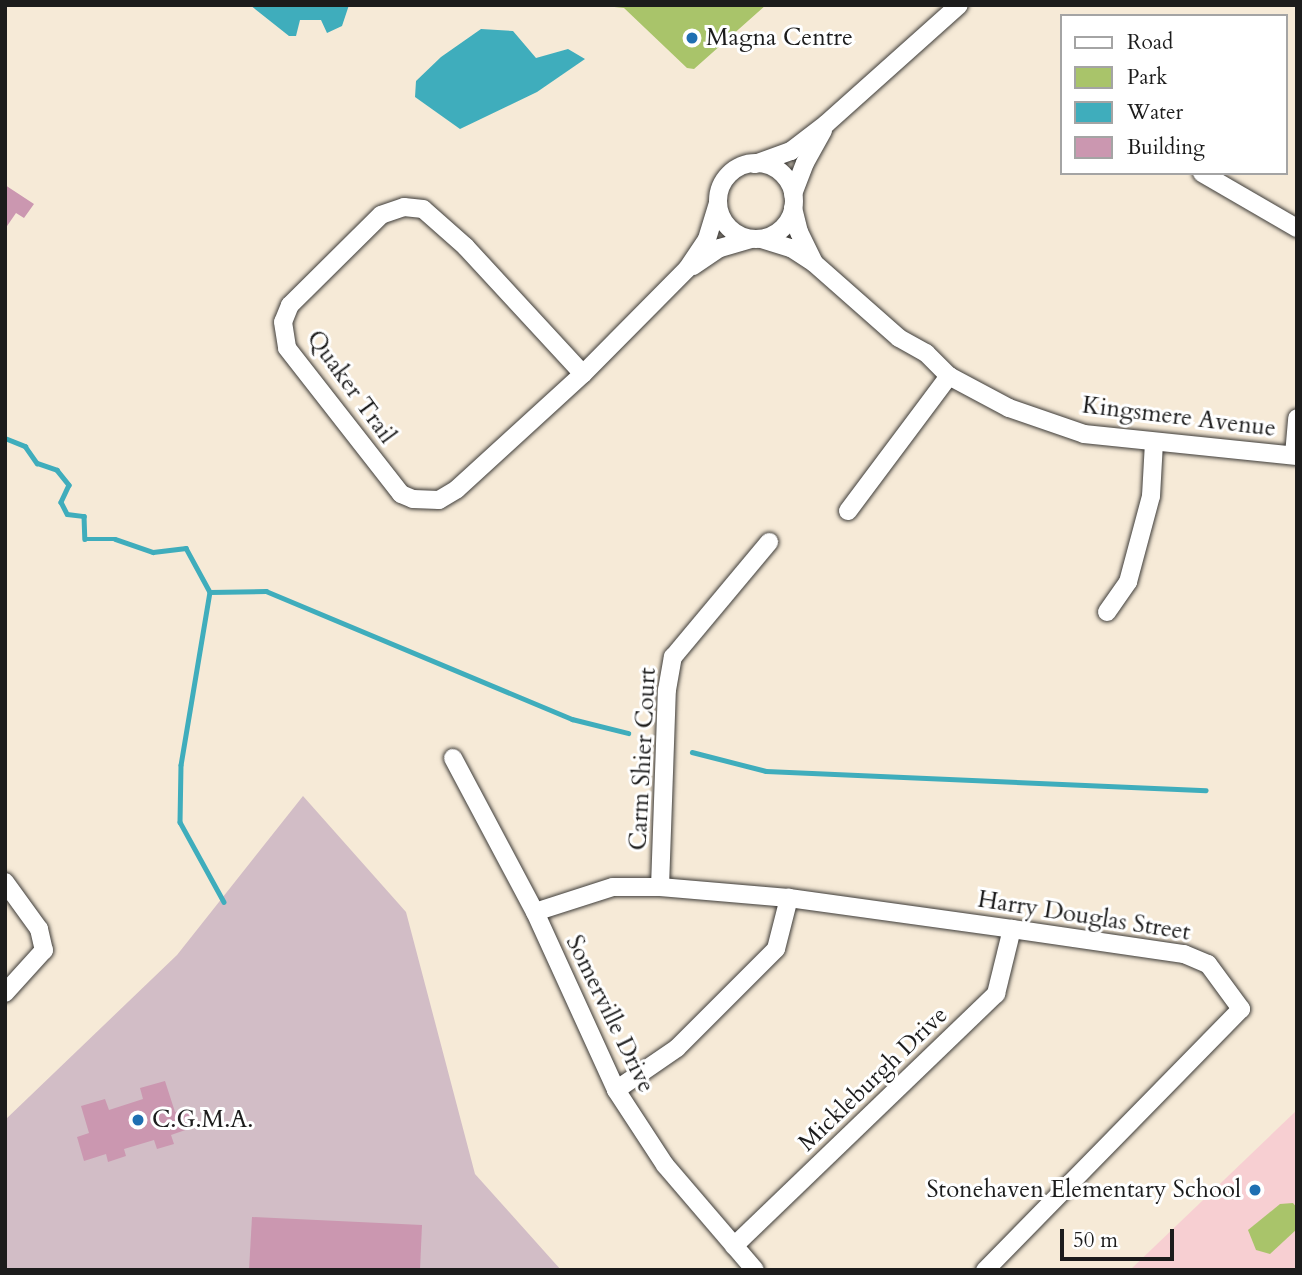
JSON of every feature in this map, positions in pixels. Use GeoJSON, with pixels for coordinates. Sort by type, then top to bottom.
{"type":"FeatureCollection","features":[{"type":"Feature","properties":{"kind":"street"},"geometry":{"type":"LineString","coordinates":[[826,124],[804,163],[783,227],[756,239],[738,235],[727,226],[718,204],[719,190],[726,178],[737,169],[791,151],[826,124],[959,5]]}},
{"type":"Feature","properties":{"kind":"street"},"geometry":{"type":"LineString","coordinates":[[755,164],[778,170],[788,181],[793,201]]}},
{"type":"Feature","properties":{"kind":"street"},"geometry":{"type":"LineString","coordinates":[[1205,175],[1297,228]]}},
{"type":"Feature","properties":{"kind":"street","name":"Kingsmere Avenue"},"geometry":{"type":"LineString","coordinates":[[793,201],[799,232],[814,262]]}},
{"type":"Feature","properties":{"kind":"street","name":"Quaker Trail"},"geometry":{"type":"LineString","coordinates":[[687,270],[707,239],[718,204]]}},
{"type":"Feature","properties":{"kind":"street","name":"Quaker Trail"},"geometry":{"type":"LineString","coordinates":[[583,374],[466,247],[423,209],[393,209],[372,222],[290,304],[283,322],[287,348],[401,494],[414,499],[439,500],[447,496],[583,374],[687,270],[720,248],[756,239]]}},
{"type":"Feature","properties":{"kind":"street","name":"Kingsmere Avenue"},"geometry":{"type":"LineString","coordinates":[[756,239],[791,248],[814,262],[899,338],[926,354],[949,376],[1009,408],[1073,430],[1154,442],[1295,455]]}},
{"type":"Feature","properties":{"kind":"street"},"geometry":{"type":"LineString","coordinates":[[848,511],[949,376]]}},
{"type":"Feature","properties":{"kind":"street"},"geometry":{"type":"LineString","coordinates":[[1295,455],[1297,418]]}},
{"type":"Feature","properties":{"kind":"street"},"geometry":{"type":"LineString","coordinates":[[1107,612],[1128,582],[1151,496],[1154,442]]}},
{"type":"Feature","properties":{"kind":"street","name":"Carm Shier Court"},"geometry":{"type":"LineString","coordinates":[[660,887],[667,691],[673,657],[769,542]]}},
{"type":"Feature","properties":{"kind":"street","name":"Somerville Drive"},"geometry":{"type":"LineString","coordinates":[[453,758],[535,912],[616,1090],[665,1165],[755,1270]]}},
{"type":"Feature","properties":{"kind":"street"},"geometry":{"type":"LineString","coordinates":[[5,882],[39,929],[44,950],[5,993]]}},
{"type":"Feature","properties":{"kind":"street","name":"Harry Douglas Street"},"geometry":{"type":"LineString","coordinates":[[535,912],[613,887],[660,887],[789,898],[1012,929],[1184,954],[1208,964],[1241,1009],[985,1270]]}},
{"type":"Feature","properties":{"kind":"street"},"geometry":{"type":"LineString","coordinates":[[616,1090],[677,1048],[776,949],[789,898]]}},
{"type":"Feature","properties":{"kind":"street","name":"Mickleburgh Drive"},"geometry":{"type":"LineString","coordinates":[[734,1246],[996,994],[1012,929]]}},
{"type":"Feature","properties":{"kind":"shaded area"},"geometry":{"type":"Polygon","coordinates":[[[303,796],[406,912],[475,1174],[561,1270],[5,1270],[5,1120],[177,955],[303,796]]]}},
{"type":"Feature","properties":{"kind":"shaded area","name":"Stonehaven Elementary School"},"geometry":{"type":"Polygon","coordinates":[[[1297,1110],[1297,1270],[1130,1270],[1297,1110]]]}},
{"type":"Feature","properties":{"kind":"green space","name":"Magna Centre"},"geometry":{"type":"Polygon","coordinates":[[[595,5],[766,5],[694,69],[687,68],[624,8],[595,5]]]}},
{"type":"Feature","properties":{"kind":"green space"},"geometry":{"type":"Polygon","coordinates":[[[1293,1203],[1297,1208],[1297,1229],[1270,1254],[1256,1250],[1248,1230],[1280,1204],[1293,1203]]]}},
{"type":"Feature","properties":{"kind":"water"},"geometry":{"type":"Polygon","coordinates":[[[250,5],[349,5],[342,26],[327,33],[321,20],[300,20],[296,36],[289,36],[250,5]]]}},
{"type":"Feature","properties":{"kind":"water"},"geometry":{"type":"Polygon","coordinates":[[[481,29],[513,31],[536,58],[568,49],[585,59],[537,92],[460,129],[415,97],[416,81],[441,57],[481,29]]]}},
{"type":"Feature","properties":{"kind":"building"},"geometry":{"type":"Polygon","coordinates":[[[5,185],[34,204],[24,218],[16,213],[5,229],[5,185]]]}},
{"type":"Feature","properties":{"kind":"building","name":"C.G.M.A."},"geometry":{"type":"Polygon","coordinates":[[[165,1081],[175,1112],[188,1108],[194,1127],[171,1135],[174,1144],[157,1149],[154,1140],[124,1149],[126,1156],[108,1162],[106,1154],[84,1161],[77,1137],[89,1133],[81,1106],[105,1099],[109,1110],[143,1099],[140,1088],[165,1081]]]}},
{"type":"Feature","properties":{"kind":"building"},"geometry":{"type":"Polygon","coordinates":[[[252,1217],[422,1225],[420,1270],[249,1270],[252,1217]]]}},
{"type":"Feature","properties":{"kind":"waterway"},"geometry":{"type":"LineString","coordinates":[[5,438],[25,446],[37,463],[57,470],[69,485],[61,502],[67,514],[84,516],[85,539],[115,539],[153,552],[186,548],[210,592],[181,765],[180,822],[224,902]]}},
{"type":"Feature","properties":{"kind":"waterway"},"geometry":{"type":"LineString","coordinates":[[210,592],[266,591],[572,719],[628,733]]}},
{"type":"Feature","properties":{"kind":"waterway"},"geometry":{"type":"LineString","coordinates":[[692,752],[766,771],[1206,790]]}},
{"type":"Feature","properties":{"kind":"place","name":"Magna Centre"},"geometry":{"type":"Point","coordinates":[692,38]}},
{"type":"Feature","properties":{"kind":"place","name":"C.G.M.A."},"geometry":{"type":"Point","coordinates":[138,1120]}},
{"type":"Feature","properties":{"kind":"place","name":"Stonehaven Elementary School"},"geometry":{"type":"Point","coordinates":[1255,1190]}}]}
